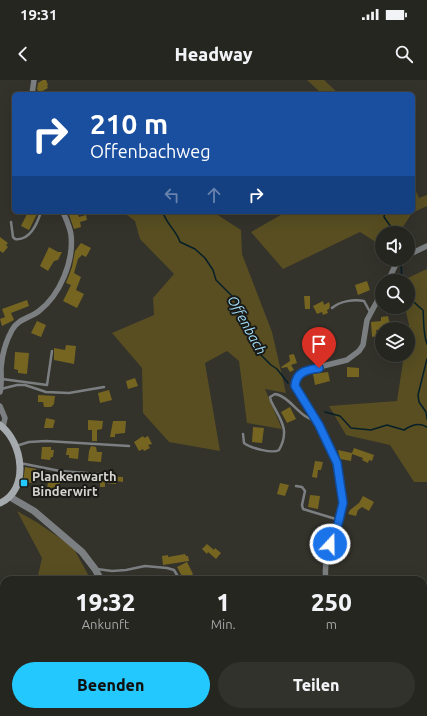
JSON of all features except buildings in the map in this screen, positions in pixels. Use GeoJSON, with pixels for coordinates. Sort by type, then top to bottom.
{"type":"FeatureCollection","features":[{"type":"Feature","properties":{"kind":"main road"},"geometry":{"type":"LineString","coordinates":[[0,504],[10,497],[18,482],[20,463],[16,446],[1,426]]}},
{"type":"Feature","properties":{"kind":"street"},"geometry":{"type":"LineString","coordinates":[[32,92],[34,80]]}},
{"type":"Feature","properties":{"kind":"street"},"geometry":{"type":"LineString","coordinates":[[0,390],[2,380],[2,361],[8,337],[14,326],[39,311],[54,294],[62,280],[70,253],[71,236],[64,214]]}},
{"type":"Feature","properties":{"kind":"street"},"geometry":{"type":"LineString","coordinates":[[415,252],[427,246]]}},
{"type":"Feature","properties":{"kind":"street"},"geometry":{"type":"LineString","coordinates":[[326,576],[330,544],[339,520],[343,503],[337,463],[316,420],[297,391],[295,386],[296,379],[303,371],[336,364],[353,356],[359,351],[363,345],[366,320],[375,304]]}},
{"type":"Feature","properties":{"kind":"street"},"geometry":{"type":"LineString","coordinates":[[0,406],[5,418],[1,426]]}},
{"type":"Feature","properties":{"kind":"street"},"geometry":{"type":"LineString","coordinates":[[10,497],[34,511],[82,552],[99,576]]}},
{"type":"Feature","properties":{"kind":"lane"},"geometry":{"type":"LineString","coordinates":[[11,222],[13,237],[15,239],[21,239],[29,234],[40,214]]}},
{"type":"Feature","properties":{"kind":"lane"},"geometry":{"type":"LineString","coordinates":[[332,308],[338,304],[358,300],[364,301],[370,312]]}},
{"type":"Feature","properties":{"kind":"lane"},"geometry":{"type":"LineString","coordinates":[[2,380],[47,385],[52,351]]}},
{"type":"Feature","properties":{"kind":"lane"},"geometry":{"type":"LineString","coordinates":[[0,390],[17,385],[25,385],[46,392],[69,393],[104,387]]}},
{"type":"Feature","properties":{"kind":"lane"},"geometry":{"type":"LineString","coordinates":[[243,434],[244,443],[251,447],[272,452],[279,450],[283,441],[284,427],[271,401],[270,397],[275,394],[284,397],[309,419],[316,420]]}},
{"type":"Feature","properties":{"kind":"lane"},"geometry":{"type":"LineString","coordinates":[[16,446],[29,442],[46,441],[129,446]]}},
{"type":"Feature","properties":{"kind":"lane"},"geometry":{"type":"LineString","coordinates":[[20,463],[60,471],[100,474]]}},
{"type":"Feature","properties":{"kind":"lane"},"geometry":{"type":"LineString","coordinates":[[296,486],[302,487],[305,491],[302,505],[303,510],[339,520]]}},
{"type":"Feature","properties":{"kind":"lane"},"geometry":{"type":"LineString","coordinates":[[95,569],[112,571],[145,566],[174,570],[178,576]]}},
{"type":"Feature","properties":{"kind":"shaded area"},"geometry":{"type":"Polygon","coordinates":[[[307,80],[324,80],[337,92],[320,92],[307,80]]]}},
{"type":"Feature","properties":{"kind":"shaded area"},"geometry":{"type":"Polygon","coordinates":[[[415,189],[419,198],[427,195],[427,206],[415,212],[415,189]]]}},
{"type":"Feature","properties":{"kind":"shaded area"},"geometry":{"type":"Polygon","coordinates":[[[126,214],[216,214],[241,230],[242,254],[272,332],[286,393],[265,389],[282,429],[247,423],[239,361],[227,351],[205,363],[220,451],[169,442],[143,413],[142,368],[112,333],[154,315],[153,298],[174,274],[140,239],[135,221],[126,214]]]}},
{"type":"Feature","properties":{"kind":"shaded area"},"geometry":{"type":"Polygon","coordinates":[[[282,214],[411,214],[404,226],[375,226],[375,242],[360,232],[283,269],[251,232],[282,214]]]}},
{"type":"Feature","properties":{"kind":"shaded area"},"geometry":{"type":"Polygon","coordinates":[[[427,269],[427,482],[414,482],[390,445],[346,435],[329,406],[397,401],[403,362],[415,362],[415,322],[408,322],[407,314],[415,314],[415,275],[427,269]]]}},
{"type":"Feature","properties":{"kind":"shaded area"},"geometry":{"type":"Polygon","coordinates":[[[17,511],[38,523],[73,547],[89,576],[38,576],[42,558],[17,511]]]}},
{"type":"Feature","properties":{"kind":"waterway","name":"Offenbach"},"geometry":{"type":"LineString","coordinates":[[164,214],[180,242],[195,249],[205,258],[213,270],[216,280],[234,298],[240,313],[247,321],[255,335],[261,355],[277,369],[288,383]]}},
{"type":"Feature","properties":{"kind":"waterway"},"geometry":{"type":"LineString","coordinates":[[385,214],[384,217],[390,226]]}},
{"type":"Feature","properties":{"kind":"waterway"},"geometry":{"type":"LineString","coordinates":[[401,266],[402,274]]}},
{"type":"Feature","properties":{"kind":"waterway"},"geometry":{"type":"LineString","coordinates":[[415,303],[423,310],[424,332],[427,344]]}},
{"type":"Feature","properties":{"kind":"waterway"},"geometry":{"type":"LineString","coordinates":[[427,359],[418,395],[419,402],[426,412],[427,419]]}},
{"type":"Feature","properties":{"kind":"waterway","name":"Offenbach"},"geometry":{"type":"LineString","coordinates":[[325,412],[340,416],[351,428],[371,430],[387,425],[404,430],[415,425],[427,427]]}},
{"type":"Feature","properties":{"kind":"place","name":"Plankenwarth Binderwirt"},"geometry":{"type":"Point","coordinates":[24,483]}},
{"type":"Feature","properties":{"kind":"route"},"geometry":{"type":"LineString","coordinates":[[319,368],[300,373],[296,379],[295,386],[319,425],[337,463],[343,503],[338,524],[330,544]]}}]}
